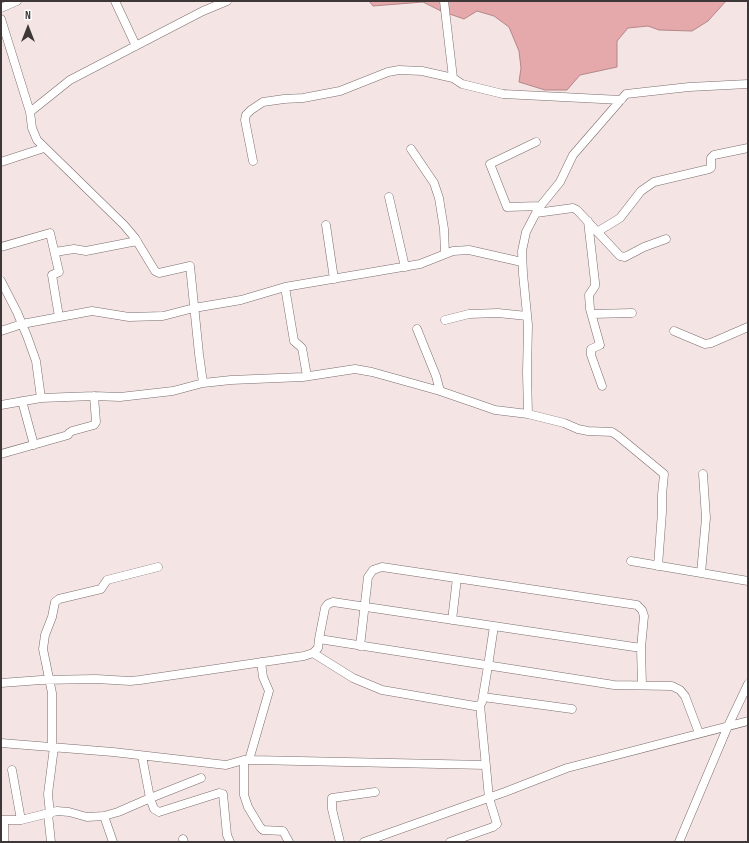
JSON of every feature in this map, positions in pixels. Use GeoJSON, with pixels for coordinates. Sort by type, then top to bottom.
{"type":"FeatureCollection","features":[{"type":"Feature","properties":{"kind":"street"},"geometry":{"type":"LineString","coordinates":[[1,8],[17,1]]}},
{"type":"Feature","properties":{"kind":"street"},"geometry":{"type":"LineString","coordinates":[[115,1],[136,46]]}},
{"type":"Feature","properties":{"kind":"street"},"geometry":{"type":"LineString","coordinates":[[30,112],[70,80],[203,11],[227,1]]}},
{"type":"Feature","properties":{"kind":"street"},"geometry":{"type":"LineString","coordinates":[[444,1],[453,78]]}},
{"type":"Feature","properties":{"kind":"street"},"geometry":{"type":"LineString","coordinates":[[1,20],[30,112],[32,128],[37,140],[124,225],[137,241],[155,271],[159,273],[190,266],[203,383]]}},
{"type":"Feature","properties":{"kind":"street"},"geometry":{"type":"LineString","coordinates":[[253,161],[245,120],[246,115],[251,110],[263,102],[303,98],[340,91],[388,72],[398,70],[422,71],[453,78],[462,84],[502,94],[621,100]]}},
{"type":"Feature","properties":{"kind":"street"},"geometry":{"type":"LineString","coordinates":[[528,414],[527,316],[522,250],[526,232],[538,210],[560,182],[573,155],[626,94],[689,87],[748,84]]}},
{"type":"Feature","properties":{"kind":"street"},"geometry":{"type":"LineString","coordinates":[[536,142],[490,164],[507,208],[538,210],[573,208],[588,221],[620,256],[625,257],[644,247],[666,239]]}},
{"type":"Feature","properties":{"kind":"street"},"geometry":{"type":"LineString","coordinates":[[1,162],[44,148]]}},
{"type":"Feature","properties":{"kind":"street"},"geometry":{"type":"LineString","coordinates":[[411,148],[434,183],[439,198],[444,229],[445,254]]}},
{"type":"Feature","properties":{"kind":"street"},"geometry":{"type":"LineString","coordinates":[[597,232],[620,218],[641,191],[654,182],[709,169],[711,168],[710,158],[714,155],[748,148]]}},
{"type":"Feature","properties":{"kind":"street"},"geometry":{"type":"LineString","coordinates":[[389,197],[405,267]]}},
{"type":"Feature","properties":{"kind":"street"},"geometry":{"type":"LineString","coordinates":[[588,221],[595,282],[595,286],[589,295],[600,345],[591,349],[591,356],[602,386]]}},
{"type":"Feature","properties":{"kind":"street"},"geometry":{"type":"LineString","coordinates":[[326,225],[334,279]]}},
{"type":"Feature","properties":{"kind":"street"},"geometry":{"type":"LineString","coordinates":[[1,247],[50,233],[59,272],[52,275],[60,317]]}},
{"type":"Feature","properties":{"kind":"street"},"geometry":{"type":"LineString","coordinates":[[55,252],[74,249],[86,251],[137,241]]}},
{"type":"Feature","properties":{"kind":"street"},"geometry":{"type":"LineString","coordinates":[[1,331],[22,324],[92,310],[129,318],[163,316],[194,308],[241,300],[285,287],[420,264],[453,251],[469,250],[522,262]]}},
{"type":"Feature","properties":{"kind":"street"},"geometry":{"type":"LineString","coordinates":[[1,281],[22,324],[36,361],[41,398]]}},
{"type":"Feature","properties":{"kind":"street"},"geometry":{"type":"LineString","coordinates":[[285,287],[294,341],[302,348],[307,376]]}},
{"type":"Feature","properties":{"kind":"street"},"geometry":{"type":"LineString","coordinates":[[445,320],[469,314],[498,313],[527,316]]}},
{"type":"Feature","properties":{"kind":"street"},"geometry":{"type":"LineString","coordinates":[[592,314],[632,313]]}},
{"type":"Feature","properties":{"kind":"street"},"geometry":{"type":"LineString","coordinates":[[674,330],[705,344],[712,343],[748,327]]}},
{"type":"Feature","properties":{"kind":"street"},"geometry":{"type":"LineString","coordinates":[[417,329],[436,376],[440,391]]}},
{"type":"Feature","properties":{"kind":"street"},"geometry":{"type":"LineString","coordinates":[[1,405],[41,398],[94,396],[120,397],[173,391],[203,383],[307,376],[354,369],[372,372],[440,391],[495,410],[528,414],[588,431],[612,432],[629,444],[664,474],[658,566]]}},
{"type":"Feature","properties":{"kind":"street"},"geometry":{"type":"LineString","coordinates":[[1,454],[68,435],[72,431],[95,424],[94,396]]}},
{"type":"Feature","properties":{"kind":"street"},"geometry":{"type":"LineString","coordinates":[[22,401],[34,445]]}},
{"type":"Feature","properties":{"kind":"street"},"geometry":{"type":"LineString","coordinates":[[701,573],[706,518],[703,474]]}},
{"type":"Feature","properties":{"kind":"street"},"geometry":{"type":"LineString","coordinates":[[631,561],[748,581]]}},
{"type":"Feature","properties":{"kind":"street"},"geometry":{"type":"LineString","coordinates":[[51,842],[48,794],[53,747],[52,693],[43,649],[55,602],[59,599],[101,590],[107,580],[158,567]]}},
{"type":"Feature","properties":{"kind":"street"},"geometry":{"type":"LineString","coordinates":[[360,646],[368,577],[373,570],[382,567],[637,605],[642,610],[644,616],[641,648],[642,685]]}},
{"type":"Feature","properties":{"kind":"street"},"geometry":{"type":"LineString","coordinates":[[452,620],[457,578]]}},
{"type":"Feature","properties":{"kind":"street"},"geometry":{"type":"LineString","coordinates":[[1,683],[49,680],[130,681],[304,656],[313,653],[318,648],[325,608],[328,604],[333,602],[641,648]]}},
{"type":"Feature","properties":{"kind":"street"},"geometry":{"type":"LineString","coordinates":[[450,842],[493,827],[497,824],[489,798],[481,701],[494,626]]}},
{"type":"Feature","properties":{"kind":"street"},"geometry":{"type":"LineString","coordinates":[[319,639],[488,666],[614,684],[672,686],[680,690],[685,696],[699,733]]}},
{"type":"Feature","properties":{"kind":"street"},"geometry":{"type":"LineString","coordinates":[[313,653],[353,678],[382,690],[475,706],[481,701],[572,709]]}},
{"type":"Feature","properties":{"kind":"street"},"geometry":{"type":"LineString","coordinates":[[261,662],[263,677],[269,691],[247,760],[244,794],[248,807],[260,827],[264,830],[282,831],[289,842]]}},
{"type":"Feature","properties":{"kind":"street"},"geometry":{"type":"LineString","coordinates":[[679,842],[728,726],[748,684]]}},
{"type":"Feature","properties":{"kind":"street"},"geometry":{"type":"LineString","coordinates":[[364,842],[489,798],[567,768],[748,721]]}},
{"type":"Feature","properties":{"kind":"street"},"geometry":{"type":"LineString","coordinates":[[1,743],[226,765],[247,760],[486,765]]}},
{"type":"Feature","properties":{"kind":"street"},"geometry":{"type":"LineString","coordinates":[[142,756],[150,798],[154,809],[160,812],[219,793],[223,794],[227,835],[230,842]]}},
{"type":"Feature","properties":{"kind":"street"},"geometry":{"type":"LineString","coordinates":[[12,770],[21,820]]}},
{"type":"Feature","properties":{"kind":"street"},"geometry":{"type":"LineString","coordinates":[[4,842],[2,820],[21,820],[57,812],[69,812],[87,817],[104,816],[118,812],[201,778]]}},
{"type":"Feature","properties":{"kind":"street"},"geometry":{"type":"LineString","coordinates":[[340,842],[332,809],[332,798],[375,792]]}},
{"type":"Feature","properties":{"kind":"street"},"geometry":{"type":"LineString","coordinates":[[104,816],[113,842]]}},
{"type":"Feature","properties":{"kind":"shaded area"},"geometry":{"type":"Polygon","coordinates":[[[369,1],[726,1],[708,21],[692,31],[659,30],[648,26],[628,28],[617,41],[617,67],[580,75],[567,90],[545,90],[519,82],[521,68],[519,51],[509,27],[494,16],[477,11],[464,19],[441,11],[423,2],[373,6],[369,1]]]}}]}
